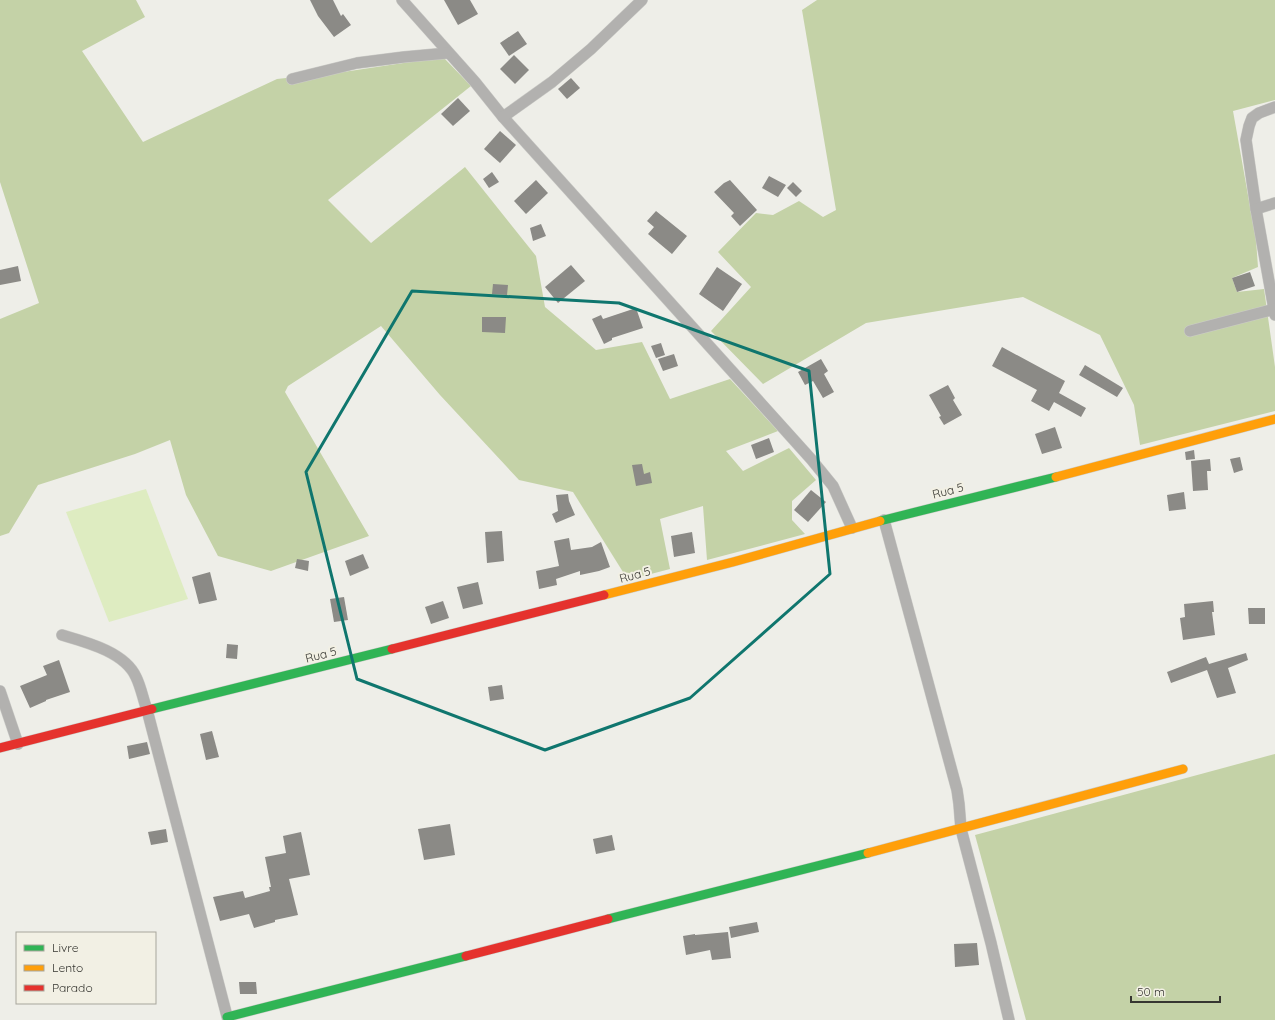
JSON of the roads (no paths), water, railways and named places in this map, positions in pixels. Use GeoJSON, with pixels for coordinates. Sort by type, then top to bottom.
{"type":"FeatureCollection","features":[{"type":"Feature","properties":{"kind":"street"},"geometry":{"type":"LineString","coordinates":[[402,0],[504,117],[811,459],[832,486],[852,528]]}},
{"type":"Feature","properties":{"kind":"street"},"geometry":{"type":"LineString","coordinates":[[504,117],[552,82],[591,49],[642,0]]}},
{"type":"Feature","properties":{"kind":"street"},"geometry":{"type":"LineString","coordinates":[[292,79],[357,64],[404,57],[448,53]]}},
{"type":"Feature","properties":{"kind":"street"},"geometry":{"type":"LineString","coordinates":[[1190,331],[1275,311],[1256,209],[1246,140],[1252,118],[1259,113],[1275,107]]}},
{"type":"Feature","properties":{"kind":"street"},"geometry":{"type":"LineString","coordinates":[[1256,209],[1275,203]]}},
{"type":"Feature","properties":{"kind":"street","name":"Rua 5"},"geometry":{"type":"LineString","coordinates":[[0,748],[733,562],[852,528],[1059,476],[1275,419]]}},
{"type":"Feature","properties":{"kind":"street"},"geometry":{"type":"LineString","coordinates":[[884,520],[957,790],[961,830],[991,943],[1009,1020]]}},
{"type":"Feature","properties":{"kind":"street"},"geometry":{"type":"LineString","coordinates":[[62,635],[84,641],[112,653],[122,659],[136,676],[227,1018],[961,830],[1183,769]]}},
{"type":"Feature","properties":{"kind":"street"},"geometry":{"type":"LineString","coordinates":[[0,691],[18,744]]}}]}
